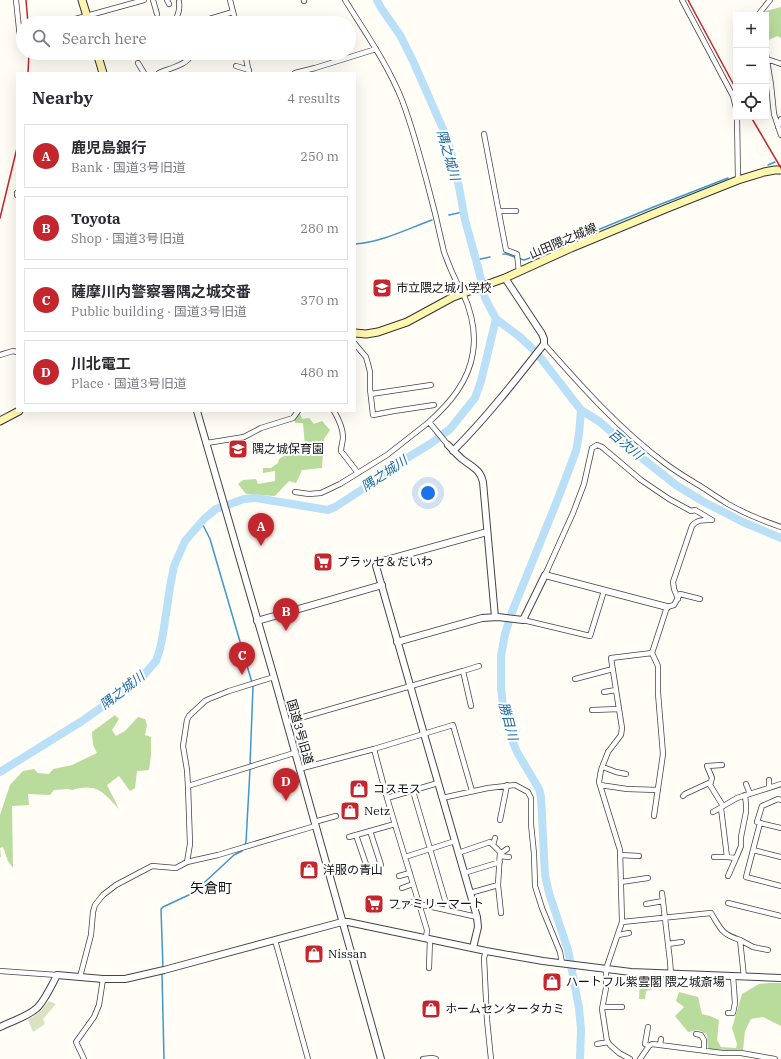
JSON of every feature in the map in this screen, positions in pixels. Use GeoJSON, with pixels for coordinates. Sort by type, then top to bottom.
{"type":"FeatureCollection","features":[{"type":"Feature","properties":{"kind":"main road"},"geometry":{"type":"LineString","coordinates":[[82,0],[87,16]]}},
{"type":"Feature","properties":{"kind":"main road"},"geometry":{"type":"LineString","coordinates":[[100,60],[103,72]]}},
{"type":"Feature","properties":{"kind":"main road","name":"山田隈之城線"},"geometry":{"type":"LineString","coordinates":[[356,333],[366,334],[378,332],[407,322],[443,302],[503,279],[571,248],[738,180],[764,172],[781,170]]}},
{"type":"Feature","properties":{"kind":"main road"},"geometry":{"type":"LineString","coordinates":[[0,421],[17,412]]}},
{"type":"Feature","properties":{"kind":"street"},"geometry":{"type":"LineString","coordinates":[[16,0],[18,16]]}},
{"type":"Feature","properties":{"kind":"street"},"geometry":{"type":"LineString","coordinates":[[99,16],[144,0]]}},
{"type":"Feature","properties":{"kind":"street"},"geometry":{"type":"LineString","coordinates":[[153,0],[157,14]]}},
{"type":"Feature","properties":{"kind":"street"},"geometry":{"type":"LineString","coordinates":[[230,0],[235,16]]}},
{"type":"Feature","properties":{"kind":"street"},"geometry":{"type":"LineString","coordinates":[[346,0],[356,16]]}},
{"type":"Feature","properties":{"kind":"street"},"geometry":{"type":"LineString","coordinates":[[682,0],[733,96]]}},
{"type":"Feature","properties":{"kind":"street"},"geometry":{"type":"LineString","coordinates":[[760,12],[770,0]]}},
{"type":"Feature","properties":{"kind":"street"},"geometry":{"type":"LineString","coordinates":[[178,2],[180,10],[178,16]]}},
{"type":"Feature","properties":{"kind":"street"},"geometry":{"type":"LineString","coordinates":[[222,16],[234,12]]}},
{"type":"Feature","properties":{"kind":"street"},"geometry":{"type":"LineString","coordinates":[[295,492],[309,494],[321,492],[340,484],[387,455],[430,423],[455,395],[464,381],[472,359],[474,344],[474,328],[464,293],[458,285],[444,252],[419,151],[402,100],[392,78],[356,16]]}},
{"type":"Feature","properties":{"kind":"street"},"geometry":{"type":"LineString","coordinates":[[356,55],[376,49]]}},
{"type":"Feature","properties":{"kind":"street"},"geometry":{"type":"LineString","coordinates":[[769,57],[781,64]]}},
{"type":"Feature","properties":{"kind":"street"},"geometry":{"type":"LineString","coordinates":[[162,72],[188,60]]}},
{"type":"Feature","properties":{"kind":"street"},"geometry":{"type":"LineString","coordinates":[[247,60],[249,71]]}},
{"type":"Feature","properties":{"kind":"street"},"geometry":{"type":"LineString","coordinates":[[301,72],[340,60]]}},
{"type":"Feature","properties":{"kind":"street"},"geometry":{"type":"LineString","coordinates":[[138,63],[143,72]]}},
{"type":"Feature","properties":{"kind":"street"},"geometry":{"type":"LineString","coordinates":[[236,66],[249,71]]}},
{"type":"Feature","properties":{"kind":"street"},"geometry":{"type":"LineString","coordinates":[[769,73],[774,114],[781,135]]}},
{"type":"Feature","properties":{"kind":"street"},"geometry":{"type":"LineString","coordinates":[[778,127],[781,119]]}},
{"type":"Feature","properties":{"kind":"street"},"geometry":{"type":"LineString","coordinates":[[738,120],[738,180]]}},
{"type":"Feature","properties":{"kind":"street"},"geometry":{"type":"LineString","coordinates":[[484,134],[506,250],[517,254],[519,272]]}},
{"type":"Feature","properties":{"kind":"street"},"geometry":{"type":"LineString","coordinates":[[498,211],[516,210]]}},
{"type":"Feature","properties":{"kind":"street"},"geometry":{"type":"LineString","coordinates":[[454,451],[543,345],[544,339],[542,334],[503,279]]}},
{"type":"Feature","properties":{"kind":"street"},"geometry":{"type":"LineString","coordinates":[[356,345],[366,357],[368,364],[374,415],[434,405]]}},
{"type":"Feature","properties":{"kind":"street"},"geometry":{"type":"LineString","coordinates":[[543,345],[602,408],[666,464],[728,504],[764,521],[781,527]]}},
{"type":"Feature","properties":{"kind":"street"},"geometry":{"type":"LineString","coordinates":[[0,355],[16,352]]}},
{"type":"Feature","properties":{"kind":"street"},"geometry":{"type":"LineString","coordinates":[[371,394],[431,385]]}},
{"type":"Feature","properties":{"kind":"street","name":"国道3号旧道"},"geometry":{"type":"LineString","coordinates":[[197,412],[274,677],[294,753],[381,1059]]}},
{"type":"Feature","properties":{"kind":"street"},"geometry":{"type":"LineString","coordinates":[[207,443],[244,437],[261,428],[293,418],[297,412]]}},
{"type":"Feature","properties":{"kind":"street"},"geometry":{"type":"LineString","coordinates":[[334,412],[342,430],[343,437],[341,451],[358,473]]}},
{"type":"Feature","properties":{"kind":"street"},"geometry":{"type":"LineString","coordinates":[[430,423],[460,458],[482,476],[496,617]]}},
{"type":"Feature","properties":{"kind":"street"},"geometry":{"type":"LineString","coordinates":[[522,619],[545,575],[573,513],[584,484],[592,448],[597,445],[602,447],[641,480],[669,499],[691,511],[695,510],[712,520],[698,521],[692,526],[673,582],[678,599]]}},
{"type":"Feature","properties":{"kind":"street"},"geometry":{"type":"LineString","coordinates":[[473,948],[478,927],[477,917],[376,566],[379,562],[487,532]]}},
{"type":"Feature","properties":{"kind":"street"},"geometry":{"type":"LineString","coordinates":[[545,575],[667,607],[674,605],[680,594],[700,599]]}},
{"type":"Feature","properties":{"kind":"street"},"geometry":{"type":"LineString","coordinates":[[257,621],[382,585]]}},
{"type":"Feature","properties":{"kind":"street"},"geometry":{"type":"LineString","coordinates":[[398,642],[482,618],[496,617],[522,619],[590,636],[604,591]]}},
{"type":"Feature","properties":{"kind":"street"},"geometry":{"type":"LineString","coordinates":[[654,816],[663,754],[658,693],[658,666],[652,653],[667,607]]}},
{"type":"Feature","properties":{"kind":"street"},"geometry":{"type":"LineString","coordinates":[[630,1059],[610,1046],[606,1033],[603,1007],[606,988],[606,969],[622,922],[620,850],[599,782],[608,752],[621,735],[622,728],[611,658],[652,653]]}},
{"type":"Feature","properties":{"kind":"street"},"geometry":{"type":"LineString","coordinates":[[286,722],[479,666]]}},
{"type":"Feature","properties":{"kind":"street"},"geometry":{"type":"LineString","coordinates":[[575,679],[613,669]]}},
{"type":"Feature","properties":{"kind":"street"},"geometry":{"type":"LineString","coordinates":[[463,671],[471,706]]}},
{"type":"Feature","properties":{"kind":"street"},"geometry":{"type":"LineString","coordinates":[[187,862],[190,844],[188,786],[187,770],[182,746],[187,720],[189,716],[210,698],[274,677]]}},
{"type":"Feature","properties":{"kind":"street"},"geometry":{"type":"LineString","coordinates":[[604,692],[616,690]]}},
{"type":"Feature","properties":{"kind":"street"},"geometry":{"type":"LineString","coordinates":[[592,710],[619,709]]}},
{"type":"Feature","properties":{"kind":"street"},"geometry":{"type":"LineString","coordinates":[[299,769],[374,749],[453,725],[472,791]]}},
{"type":"Feature","properties":{"kind":"street"},"geometry":{"type":"LineString","coordinates":[[374,749],[387,798],[427,930],[429,968]]}},
{"type":"Feature","properties":{"kind":"street"},"geometry":{"type":"LineString","coordinates":[[188,786],[294,753]]}},
{"type":"Feature","properties":{"kind":"street"},"geometry":{"type":"LineString","coordinates":[[722,765],[707,766],[712,778],[710,785],[722,807],[727,857]]}},
{"type":"Feature","properties":{"kind":"street"},"geometry":{"type":"LineString","coordinates":[[603,766],[616,772],[626,774]]}},
{"type":"Feature","properties":{"kind":"street"},"geometry":{"type":"LineString","coordinates":[[769,780],[769,788]]}},
{"type":"Feature","properties":{"kind":"street"},"geometry":{"type":"LineString","coordinates":[[683,796],[700,784],[711,782]]}},
{"type":"Feature","properties":{"kind":"street"},"geometry":{"type":"LineString","coordinates":[[387,798],[438,783]]}},
{"type":"Feature","properties":{"kind":"street"},"geometry":{"type":"LineString","coordinates":[[728,876],[741,846],[741,837],[748,794],[746,784]]}},
{"type":"Feature","properties":{"kind":"street"},"geometry":{"type":"LineString","coordinates":[[713,812],[737,798],[781,784]]}},
{"type":"Feature","properties":{"kind":"street"},"geometry":{"type":"LineString","coordinates":[[442,798],[488,788],[515,785],[528,792],[531,798],[535,886],[542,908],[564,963]]}},
{"type":"Feature","properties":{"kind":"street"},"geometry":{"type":"LineString","coordinates":[[600,785],[628,790],[658,790]]}},
{"type":"Feature","properties":{"kind":"street"},"geometry":{"type":"LineString","coordinates":[[500,820],[507,786]]}},
{"type":"Feature","properties":{"kind":"street"},"geometry":{"type":"LineString","coordinates":[[413,791],[448,910]]}},
{"type":"Feature","properties":{"kind":"street"},"geometry":{"type":"LineString","coordinates":[[781,800],[778,799],[762,806],[757,822],[760,823],[746,877],[781,886]]}},
{"type":"Feature","properties":{"kind":"street"},"geometry":{"type":"LineString","coordinates":[[80,977],[91,935],[95,905],[98,899],[116,885],[148,867],[176,868],[187,862],[244,847],[336,816]]}},
{"type":"Feature","properties":{"kind":"street"},"geometry":{"type":"LineString","coordinates":[[760,823],[781,828]]}},
{"type":"Feature","properties":{"kind":"street"},"geometry":{"type":"LineString","coordinates":[[349,837],[395,824]]}},
{"type":"Feature","properties":{"kind":"street"},"geometry":{"type":"LineString","coordinates":[[356,835],[368,870],[381,865],[370,831]]}},
{"type":"Feature","properties":{"kind":"street"},"geometry":{"type":"LineString","coordinates":[[493,845],[495,838]]}},
{"type":"Feature","properties":{"kind":"street"},"geometry":{"type":"LineString","coordinates":[[405,858],[455,842]]}},
{"type":"Feature","properties":{"kind":"street"},"geometry":{"type":"LineString","coordinates":[[458,853],[490,842],[500,852],[498,885],[500,913]]}},
{"type":"Feature","properties":{"kind":"street"},"geometry":{"type":"LineString","coordinates":[[500,855],[507,849]]}},
{"type":"Feature","properties":{"kind":"street"},"geometry":{"type":"LineString","coordinates":[[753,850],[781,857]]}},
{"type":"Feature","properties":{"kind":"street"},"geometry":{"type":"LineString","coordinates":[[500,855],[509,857]]}},
{"type":"Feature","properties":{"kind":"street"},"geometry":{"type":"LineString","coordinates":[[620,855],[639,856]]}},
{"type":"Feature","properties":{"kind":"street"},"geometry":{"type":"LineString","coordinates":[[714,857],[736,858]]}},
{"type":"Feature","properties":{"kind":"street"},"geometry":{"type":"LineString","coordinates":[[464,873],[500,862]]}},
{"type":"Feature","properties":{"kind":"street"},"geometry":{"type":"LineString","coordinates":[[399,876],[410,873]]}},
{"type":"Feature","properties":{"kind":"street"},"geometry":{"type":"LineString","coordinates":[[621,882],[648,878]]}},
{"type":"Feature","properties":{"kind":"street"},"geometry":{"type":"LineString","coordinates":[[402,888],[413,884]]}},
{"type":"Feature","properties":{"kind":"street"},"geometry":{"type":"LineString","coordinates":[[470,894],[498,885]]}},
{"type":"Feature","properties":{"kind":"street"},"geometry":{"type":"LineString","coordinates":[[662,893],[671,974]]}},
{"type":"Feature","properties":{"kind":"street"},"geometry":{"type":"LineString","coordinates":[[646,904],[663,901]]}},
{"type":"Feature","properties":{"kind":"street"},"geometry":{"type":"LineString","coordinates":[[398,906],[418,902],[477,917]]}},
{"type":"Feature","properties":{"kind":"street"},"geometry":{"type":"LineString","coordinates":[[728,903],[781,916]]}},
{"type":"Feature","properties":{"kind":"street"},"geometry":{"type":"LineString","coordinates":[[622,922],[711,913],[724,933],[753,947],[768,950]]}},
{"type":"Feature","properties":{"kind":"street"},"geometry":{"type":"LineString","coordinates":[[0,971],[103,979],[125,979],[342,922],[348,922],[486,951],[588,967],[631,972],[781,978]]}},
{"type":"Feature","properties":{"kind":"street"},"geometry":{"type":"LineString","coordinates":[[618,935],[628,933]]}},
{"type":"Feature","properties":{"kind":"street"},"geometry":{"type":"LineString","coordinates":[[275,940],[308,1059]]}},
{"type":"Feature","properties":{"kind":"street"},"geometry":{"type":"LineString","coordinates":[[740,940],[744,977]]}},
{"type":"Feature","properties":{"kind":"street"},"geometry":{"type":"LineString","coordinates":[[668,944],[682,942]]}},
{"type":"Feature","properties":{"kind":"street"},"geometry":{"type":"LineString","coordinates":[[486,951],[484,965],[491,1059]]}},
{"type":"Feature","properties":{"kind":"street"},"geometry":{"type":"LineString","coordinates":[[0,1027],[38,1008],[57,975]]}},
{"type":"Feature","properties":{"kind":"street"},"geometry":{"type":"LineString","coordinates":[[728,1013],[733,1013],[735,1003],[733,998],[734,976]]}},
{"type":"Feature","properties":{"kind":"street"},"geometry":{"type":"LineString","coordinates":[[84,1059],[76,1042],[94,1017],[99,1005],[103,979]]}},
{"type":"Feature","properties":{"kind":"street"},"geometry":{"type":"LineString","coordinates":[[603,1007],[622,1007]]}},
{"type":"Feature","properties":{"kind":"street"},"geometry":{"type":"LineString","coordinates":[[648,1027],[645,1044],[649,1046]]}},
{"type":"Feature","properties":{"kind":"street"},"geometry":{"type":"LineString","coordinates":[[696,1034],[701,1035],[704,1040],[704,1051]]}},
{"type":"Feature","properties":{"kind":"street"},"geometry":{"type":"LineString","coordinates":[[660,1045],[661,1040]]}},
{"type":"Feature","properties":{"kind":"street"},"geometry":{"type":"LineString","coordinates":[[597,1044],[608,1042]]}},
{"type":"Feature","properties":{"kind":"street"},"geometry":{"type":"LineString","coordinates":[[640,1059],[652,1044],[722,1054],[741,1053],[760,1058],[775,1059]]}},
{"type":"Feature","properties":{"kind":"street"},"geometry":{"type":"LineString","coordinates":[[423,1059],[436,1059]]}},
{"type":"Feature","properties":{"kind":"green space"},"geometry":{"type":"Polygon","coordinates":[[[781,7],[781,38],[777,36],[769,40],[769,12],[765,12],[781,7]]]}},
{"type":"Feature","properties":{"kind":"green space"},"geometry":{"type":"Polygon","coordinates":[[[300,413],[302,419],[309,418],[314,424],[322,421],[330,430],[324,439],[322,468],[302,470],[296,483],[289,481],[275,496],[246,494],[238,484],[243,480],[256,479],[258,484],[275,481],[275,471],[263,473],[263,468],[271,468],[278,463],[279,459],[298,447],[305,446],[303,423],[295,423],[295,419],[300,413]]]}},
{"type":"Feature","properties":{"kind":"green space"},"geometry":{"type":"Polygon","coordinates":[[[115,715],[119,719],[112,730],[116,736],[125,731],[138,717],[145,719],[147,725],[145,735],[151,737],[149,770],[137,771],[135,788],[130,791],[119,776],[107,785],[119,809],[97,789],[79,788],[72,790],[54,790],[50,795],[28,794],[29,805],[12,806],[13,868],[8,861],[3,847],[0,848],[0,815],[10,785],[23,771],[34,769],[38,773],[49,774],[53,769],[72,765],[97,753],[93,745],[92,732],[115,715]]]}},
{"type":"Feature","properties":{"kind":"green space"},"geometry":{"type":"Polygon","coordinates":[[[640,978],[654,978],[653,989],[646,991],[645,999],[639,999],[640,978]]]}},
{"type":"Feature","properties":{"kind":"green space"},"geometry":{"type":"Polygon","coordinates":[[[781,983],[781,1026],[763,1017],[751,1019],[745,1031],[743,1050],[708,1049],[707,1034],[698,1030],[688,1032],[675,1016],[684,1007],[676,1001],[679,992],[698,997],[702,1014],[719,1020],[717,1040],[721,1047],[736,1048],[737,1044],[732,1028],[742,994],[759,984],[781,983]]]}},
{"type":"Feature","properties":{"kind":"green space"},"geometry":{"type":"Polygon","coordinates":[[[49,1001],[56,1004],[43,1019],[45,1024],[33,1032],[28,1020],[38,1013],[49,1001]]]}},
{"type":"Feature","properties":{"kind":"waterway","name":"隅之城川"},"geometry":{"type":"LineString","coordinates":[[0,772],[82,721],[119,695],[142,677],[156,661],[163,634],[174,566],[185,541],[204,519],[216,509],[244,499],[256,498],[328,510],[375,481],[384,472],[430,444],[450,429],[475,398],[481,381],[496,319],[485,298],[465,220],[456,171],[447,138],[400,35],[377,0]]}},
{"type":"Feature","properties":{"kind":"waterway"},"geometry":{"type":"LineString","coordinates":[[768,165],[775,162]]}},
{"type":"Feature","properties":{"kind":"waterway"},"geometry":{"type":"LineString","coordinates":[[503,254],[524,260],[527,259],[728,178]]}},
{"type":"Feature","properties":{"kind":"waterway"},"geometry":{"type":"LineString","coordinates":[[449,215],[463,212]]}},
{"type":"Feature","properties":{"kind":"waterway"},"geometry":{"type":"LineString","coordinates":[[356,244],[385,238],[432,220]]}},
{"type":"Feature","properties":{"kind":"waterway"},"geometry":{"type":"LineString","coordinates":[[476,260],[490,257]]}},
{"type":"Feature","properties":{"kind":"waterway","name":"百次川"},"geometry":{"type":"LineString","coordinates":[[496,319],[520,337],[536,352],[581,410],[600,422],[676,485],[704,502],[743,522],[781,538]]}},
{"type":"Feature","properties":{"kind":"waterway","name":"勝目川"},"geometry":{"type":"LineString","coordinates":[[580,1059],[581,1029],[579,1008],[568,950],[549,893],[545,875],[541,797],[539,789],[517,752],[510,735],[503,705],[501,688],[501,656],[505,634],[512,612],[576,451],[581,410]]}},
{"type":"Feature","properties":{"kind":"waterway"},"geometry":{"type":"LineString","coordinates":[[201,521],[210,539],[253,686],[250,765]]}},
{"type":"Feature","properties":{"kind":"waterway"},"geometry":{"type":"LineString","coordinates":[[163,969],[161,909],[193,893],[234,855],[242,851],[246,842],[250,769]]}},
{"type":"Feature","properties":{"kind":"waterway"},"geometry":{"type":"LineString","coordinates":[[162,973],[164,1059]]}},
{"type":"Feature","properties":{"kind":"railway"},"geometry":{"type":"LineString","coordinates":[[26,0],[27,16]]}},
{"type":"Feature","properties":{"kind":"railway"},"geometry":{"type":"LineString","coordinates":[[688,0],[733,84]]}},
{"type":"Feature","properties":{"kind":"railway"},"geometry":{"type":"LineString","coordinates":[[28,72],[29,60]]}},
{"type":"Feature","properties":{"kind":"railway"},"geometry":{"type":"LineString","coordinates":[[753,120],[781,168]]}},
{"type":"Feature","properties":{"kind":"railway"},"geometry":{"type":"LineString","coordinates":[[0,218],[16,152]]}},
{"type":"Feature","properties":{"kind":"place","name":"市立隈之城小学校"},"geometry":{"type":"Point","coordinates":[382,288]}},
{"type":"Feature","properties":{"kind":"place","name":"隅之城保育園"},"geometry":{"type":"Point","coordinates":[238,449]}},
{"type":"Feature","properties":{"kind":"place","name":"鹿児島銀行"},"geometry":{"type":"Point","coordinates":[261,546]}},
{"type":"Feature","properties":{"kind":"place","name":"プラッセ＆だいわ"},"geometry":{"type":"Point","coordinates":[323,562]}},
{"type":"Feature","properties":{"kind":"place","name":"Toyota"},"geometry":{"type":"Point","coordinates":[286,631]}},
{"type":"Feature","properties":{"kind":"place","name":"薩摩川内警察署隅之城交番"},"geometry":{"type":"Point","coordinates":[242,675]}},
{"type":"Feature","properties":{"kind":"place","name":"コスモス"},"geometry":{"type":"Point","coordinates":[359,789]}},
{"type":"Feature","properties":{"kind":"place","name":"川北電工"},"geometry":{"type":"Point","coordinates":[286,801]}},
{"type":"Feature","properties":{"kind":"place","name":"Netz"},"geometry":{"type":"Point","coordinates":[350,811]}},
{"type":"Feature","properties":{"kind":"place","name":"洋服の青山"},"geometry":{"type":"Point","coordinates":[309,870]}},
{"type":"Feature","properties":{"kind":"place","name":"ファミリーマート"},"geometry":{"type":"Point","coordinates":[374,904]}},
{"type":"Feature","properties":{"kind":"place","name":"Nissan"},"geometry":{"type":"Point","coordinates":[314,954]}},
{"type":"Feature","properties":{"kind":"place","name":"ハートフル紫雲閣 隈之城斎場"},"geometry":{"type":"Point","coordinates":[552,982]}},
{"type":"Feature","properties":{"kind":"place","name":"ホームセンタータカミ"},"geometry":{"type":"Point","coordinates":[431,1009]}},
{"type":"Feature","properties":{"kind":"district","name":"矢倉町"},"geometry":{"type":"Point","coordinates":[211,888]}}]}
